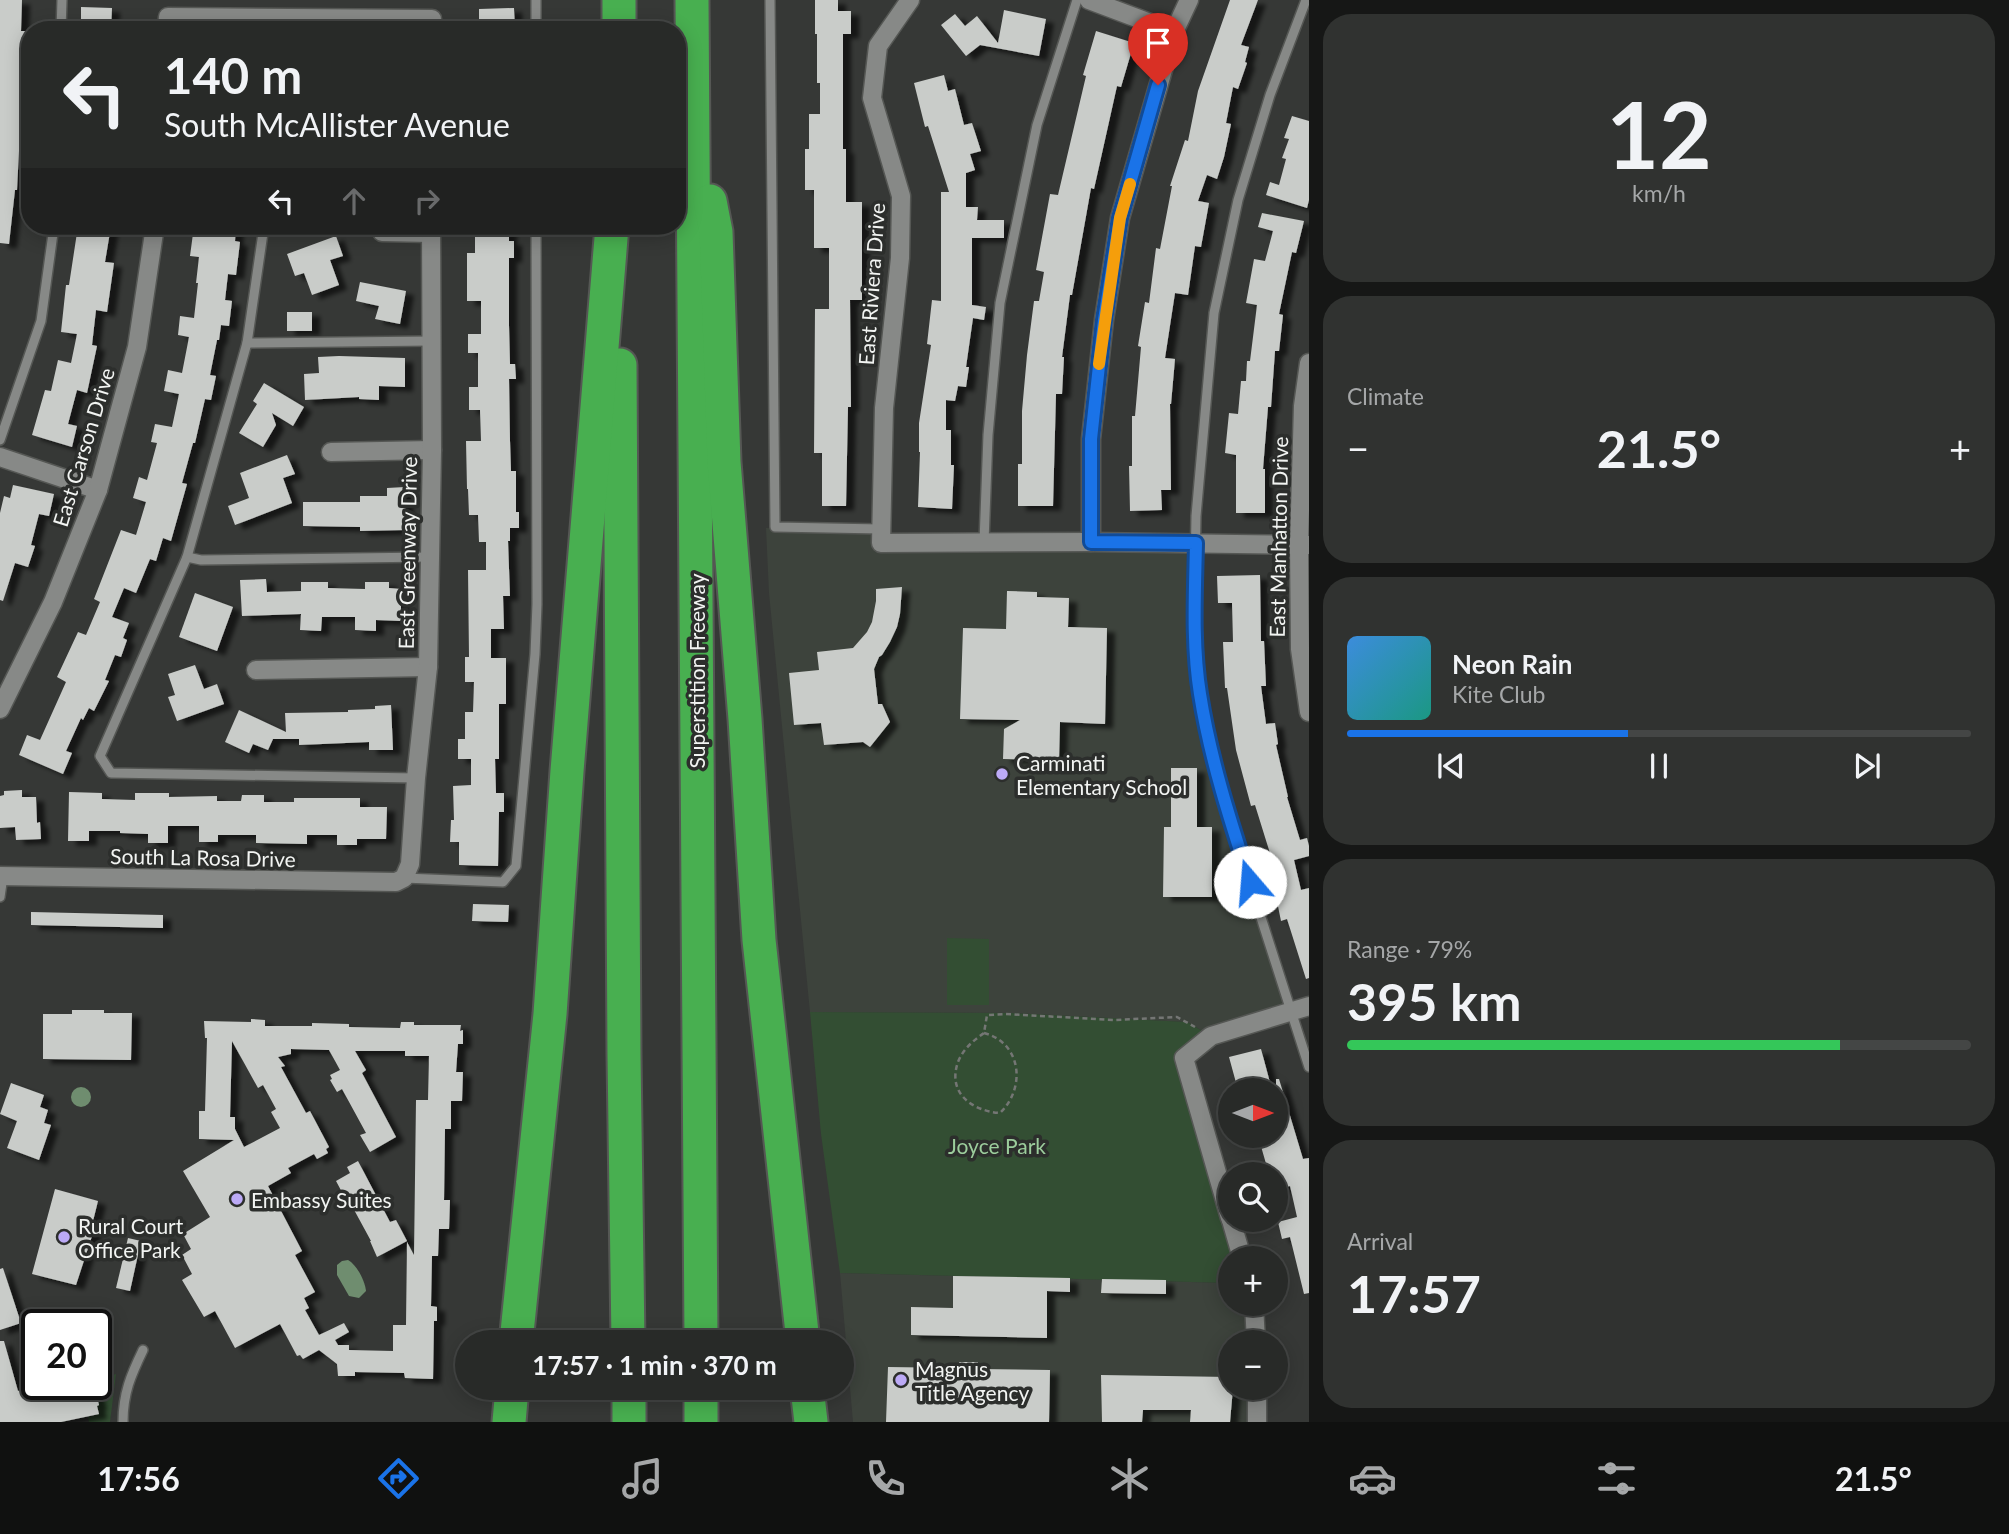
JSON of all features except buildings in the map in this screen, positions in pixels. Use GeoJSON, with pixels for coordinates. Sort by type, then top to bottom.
{"type":"FeatureCollection","features":[{"type":"Feature","properties":{"kind":"highway"},"geometry":{"type":"LineString","coordinates":[[619,0],[619,21]]}},
{"type":"Feature","properties":{"kind":"highway","name":"Superstition Freeway"},"geometry":{"type":"LineString","coordinates":[[692,0],[701,1330]]}},
{"type":"Feature","properties":{"kind":"highway"},"geometry":{"type":"LineString","coordinates":[[692,96],[716,232],[724,462],[745,719],[759,940],[802,1330]]}},
{"type":"Feature","properties":{"kind":"highway"},"geometry":{"type":"LineString","coordinates":[[517,1330],[550,1014],[569,744],[611,235]]}},
{"type":"Feature","properties":{"kind":"highway"},"geometry":{"type":"LineString","coordinates":[[620,235],[628,1330]]}},
{"type":"Feature","properties":{"kind":"highway"},"geometry":{"type":"LineString","coordinates":[[509,1422],[511,1400]]}},
{"type":"Feature","properties":{"kind":"highway"},"geometry":{"type":"LineString","coordinates":[[629,1400],[629,1422]]}},
{"type":"Feature","properties":{"kind":"highway"},"geometry":{"type":"LineString","coordinates":[[701,1400],[701,1422]]}},
{"type":"Feature","properties":{"kind":"highway"},"geometry":{"type":"LineString","coordinates":[[808,1400],[811,1422]]}},
{"type":"Feature","properties":{"kind":"street","name":"East Riviera Drive"},"geometry":{"type":"LineString","coordinates":[[881,536],[884,408],[900,258],[901,196],[872,98],[878,46],[910,0]]}},
{"type":"Feature","properties":{"kind":"street"},"geometry":{"type":"LineString","coordinates":[[1088,0],[1174,32]]}},
{"type":"Feature","properties":{"kind":"street"},"geometry":{"type":"LineString","coordinates":[[1091,542],[1091,439],[1104,320],[1120,218],[1174,32],[1189,0]]}},
{"type":"Feature","properties":{"kind":"street","name":"East Carson Drive"},"geometry":{"type":"LineString","coordinates":[[0,709],[52,602],[98,490],[137,347],[154,235]]}},
{"type":"Feature","properties":{"kind":"street","name":"East Greenway Drive"},"geometry":{"type":"LineString","coordinates":[[404,878],[410,864],[428,667],[432,450],[431,235]]}},
{"type":"Feature","properties":{"kind":"street","name":"East Manhatton Drive"},"geometry":{"type":"LineString","coordinates":[[1309,363],[1303,406],[1304,545],[1300,649],[1309,712]]}},
{"type":"Feature","properties":{"kind":"street"},"geometry":{"type":"LineString","coordinates":[[331,452],[432,450]]}},
{"type":"Feature","properties":{"kind":"street"},"geometry":{"type":"LineString","coordinates":[[0,457],[98,490]]}},
{"type":"Feature","properties":{"kind":"street"},"geometry":{"type":"LineString","coordinates":[[881,536],[984,542],[1304,545]]}},
{"type":"Feature","properties":{"kind":"street"},"geometry":{"type":"LineString","coordinates":[[256,670],[428,667]]}},
{"type":"Feature","properties":{"kind":"street","name":"South La Rosa Drive"},"geometry":{"type":"LineString","coordinates":[[1,876],[396,883],[404,878]]}},
{"type":"Feature","properties":{"kind":"street"},"geometry":{"type":"LineString","coordinates":[[1218,1177],[1184,1058],[1211,1036],[1301,1009]]}},
{"type":"Feature","properties":{"kind":"street"},"geometry":{"type":"LineString","coordinates":[[1257,1400],[1257,1422]]}},
{"type":"Feature","properties":{"kind":"lane"},"geometry":{"type":"LineString","coordinates":[[61,21],[62,0]]}},
{"type":"Feature","properties":{"kind":"lane"},"geometry":{"type":"LineString","coordinates":[[536,0],[536,21]]}},
{"type":"Feature","properties":{"kind":"lane"},"geometry":{"type":"LineString","coordinates":[[770,0],[775,527],[881,536]]}},
{"type":"Feature","properties":{"kind":"lane"},"geometry":{"type":"LineString","coordinates":[[984,542],[988,435],[1000,303],[1037,125],[1077,0]]}},
{"type":"Feature","properties":{"kind":"lane"},"geometry":{"type":"LineString","coordinates":[[1306,0],[1270,95],[1238,200],[1214,313],[1196,516],[1194,626],[1200,694],[1222,796],[1301,1009],[1309,1067]]}},
{"type":"Feature","properties":{"kind":"lane"},"geometry":{"type":"LineString","coordinates":[[0,440],[41,321],[53,235]]}},
{"type":"Feature","properties":{"kind":"lane"},"geometry":{"type":"LineString","coordinates":[[263,235],[247,343],[187,557],[100,756],[111,773],[416,778]]}},
{"type":"Feature","properties":{"kind":"lane"},"geometry":{"type":"LineString","coordinates":[[404,878],[503,881],[516,866],[536,617],[537,235]]}},
{"type":"Feature","properties":{"kind":"lane"},"geometry":{"type":"LineString","coordinates":[[247,343],[431,341]]}},
{"type":"Feature","properties":{"kind":"lane"},"geometry":{"type":"LineString","coordinates":[[187,557],[201,560],[430,557]]}},
{"type":"Feature","properties":{"kind":"lane"},"geometry":{"type":"LineString","coordinates":[[0,897],[1,876]]}},
{"type":"Feature","properties":{"kind":"lane"},"geometry":{"type":"LineString","coordinates":[[123,1422],[128,1380],[144,1350]]}},
{"type":"Feature","properties":{"kind":"path"},"geometry":{"type":"LineString","coordinates":[[985,1033],[996,1036],[1006,1044],[1016,1064],[1014,1094],[1000,1112],[989,1112],[965,1100],[959,1091],[956,1078],[958,1062],[963,1053],[985,1033],[987,1015],[1114,1020],[1177,1017],[1197,1027]]}},
{"type":"Feature","properties":{"kind":"shaded area","name":"Carminati Elementary School"},"geometry":{"type":"Polygon","coordinates":[[[766,528],[881,529],[881,542],[1196,543],[1200,694],[1222,796],[1292,1012],[1211,1036],[1187,1022],[1010,1013],[810,1012],[769,593],[766,528]]]}},
{"type":"Feature","properties":{"kind":"shaded area"},"geometry":{"type":"Polygon","coordinates":[[[81,1087],[88,1090],[91,1097],[88,1104],[81,1107],[74,1104],[71,1097],[74,1090],[81,1087]]]}},
{"type":"Feature","properties":{"kind":"shaded area"},"geometry":{"type":"Polygon","coordinates":[[[348,1260],[357,1269],[365,1287],[366,1291],[359,1298],[349,1296],[337,1275],[337,1265],[348,1260]]]}},
{"type":"Feature","properties":{"kind":"shaded area"},"geometry":{"type":"Polygon","coordinates":[[[840,1273],[1218,1283],[1218,1316],[1250,1316],[1250,1330],[1218,1330],[1218,1400],[1251,1400],[1251,1422],[853,1422],[851,1400],[854,1400],[854,1330],[845,1330],[840,1273]]]}},
{"type":"Feature","properties":{"kind":"green space"},"geometry":{"type":"Polygon","coordinates":[[[947,938],[989,939],[989,1005],[947,1005],[947,938]]]}},
{"type":"Feature","properties":{"kind":"green space","name":"Joyce Park"},"geometry":{"type":"Polygon","coordinates":[[[810,1012],[1010,1013],[1187,1022],[1211,1036],[1184,1058],[1218,1175],[1218,1232],[1234,1232],[1239,1246],[1218,1246],[1218,1283],[840,1273],[821,1134],[810,1012]]]}},
{"type":"Feature","properties":{"kind":"green space"},"geometry":{"type":"Polygon","coordinates":[[[116,1374],[110,1422],[89,1422],[88,1417],[99,1414],[97,1400],[112,1400],[112,1375],[116,1374]]]}},
{"type":"Feature","properties":{"kind":"slow traffic"},"geometry":{"type":"LineString","coordinates":[[1099,364],[1120,218],[1130,184]]}},
{"type":"Feature","properties":{"kind":"place","name":"Carminati Elementary School"},"geometry":{"type":"Point","coordinates":[1002,774]}},
{"type":"Feature","properties":{"kind":"place","name":"Embassy Suites"},"geometry":{"type":"Point","coordinates":[237,1199]}},
{"type":"Feature","properties":{"kind":"place","name":"Rural Court Office Park"},"geometry":{"type":"Point","coordinates":[64,1237]}},
{"type":"Feature","properties":{"kind":"place","name":"Magnus Title Agency"},"geometry":{"type":"Point","coordinates":[901,1380]}},
{"type":"Feature","properties":{"kind":"route"},"geometry":{"type":"LineString","coordinates":[[1158,85],[1120,218],[1104,320],[1091,439],[1091,542],[1196,543],[1194,626],[1200,694],[1222,796],[1250,882]]}}]}
